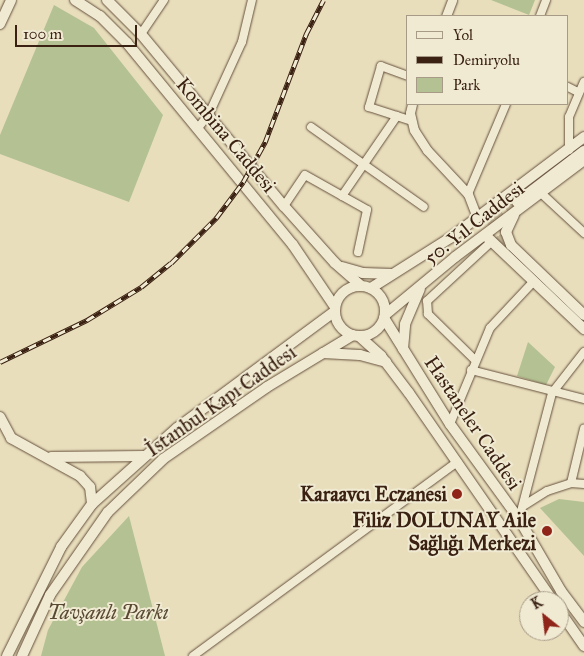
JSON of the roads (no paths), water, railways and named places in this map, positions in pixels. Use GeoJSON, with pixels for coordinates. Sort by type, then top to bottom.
{"type":"FeatureCollection","features":[{"type":"Feature","properties":{"kind":"main road"},"geometry":{"type":"LineString","coordinates":[[0,24],[11,0]]}},
{"type":"Feature","properties":{"kind":"main road","name":"Kombina Caddesi"},"geometry":{"type":"LineString","coordinates":[[75,0],[116,30],[293,245],[335,309]]}},
{"type":"Feature","properties":{"kind":"main road","name":"Kombina Caddesi"},"geometry":{"type":"LineString","coordinates":[[107,0],[141,34],[284,206],[338,266],[360,285]]}},
{"type":"Feature","properties":{"kind":"main road","name":"50. Yıl Caddesi"},"geometry":{"type":"LineString","coordinates":[[371,288],[416,262],[584,137]]}},
{"type":"Feature","properties":{"kind":"main road"},"geometry":{"type":"LineString","coordinates":[[584,151],[516,207],[506,232],[512,246],[584,315]]}},
{"type":"Feature","properties":{"kind":"main road","name":"50. Yıl Caddesi"},"geometry":{"type":"LineString","coordinates":[[385,316],[420,287],[488,238],[516,207],[541,193],[584,160]]}},
{"type":"Feature","properties":{"kind":"main road"},"geometry":{"type":"LineString","coordinates":[[488,238],[584,329]]}},
{"type":"Feature","properties":{"kind":"main road"},"geometry":{"type":"LineString","coordinates":[[502,245],[584,323]]}},
{"type":"Feature","properties":{"kind":"main road"},"geometry":{"type":"LineString","coordinates":[[338,266],[362,273],[395,274]]}},
{"type":"Feature","properties":{"kind":"main road"},"geometry":{"type":"LineString","coordinates":[[7,656],[61,547],[92,504],[144,456],[335,309],[344,291],[360,285],[371,288],[384,301],[385,316],[373,332],[356,336],[338,324],[335,309]]}},
{"type":"Feature","properties":{"kind":"main road"},"geometry":{"type":"LineString","coordinates":[[403,350],[405,324],[420,287]]}},
{"type":"Feature","properties":{"kind":"main road","name":"Hastaneler Caddesi"},"geometry":{"type":"LineString","coordinates":[[385,316],[403,350],[450,424],[519,519],[560,591],[584,622]]}},
{"type":"Feature","properties":{"kind":"main road","name":"Hastaneler Caddesi"},"geometry":{"type":"LineString","coordinates":[[356,336],[387,363],[546,591]]}},
{"type":"Feature","properties":{"kind":"main road","name":"İstanbul Kapı Caddesi"},"geometry":{"type":"LineString","coordinates":[[22,656],[50,595],[108,512],[163,459],[267,387],[323,353],[356,336]]}},
{"type":"Feature","properties":{"kind":"main road"},"geometry":{"type":"LineString","coordinates":[[323,353],[360,355],[387,363]]}},
{"type":"Feature","properties":{"kind":"main road"},"geometry":{"type":"LineString","coordinates":[[0,417],[11,438],[80,476],[90,488],[92,504]]}},
{"type":"Feature","properties":{"kind":"main road"},"geometry":{"type":"LineString","coordinates":[[45,457],[72,459],[144,456]]}},
{"type":"Feature","properties":{"kind":"main road"},"geometry":{"type":"LineString","coordinates":[[569,624],[584,646]]}},
{"type":"Feature","properties":{"kind":"street"},"geometry":{"type":"LineString","coordinates":[[141,34],[164,0]]}},
{"type":"Feature","properties":{"kind":"street"},"geometry":{"type":"LineString","coordinates":[[198,128],[209,114],[242,42],[252,0]]}},
{"type":"Feature","properties":{"kind":"street"},"geometry":{"type":"LineString","coordinates":[[446,15],[452,0]]}},
{"type":"Feature","properties":{"kind":"street"},"geometry":{"type":"LineString","coordinates":[[540,15],[546,0]]}},
{"type":"Feature","properties":{"kind":"street"},"geometry":{"type":"LineString","coordinates":[[406,75],[381,66],[369,107],[412,121]]}},
{"type":"Feature","properties":{"kind":"street"},"geometry":{"type":"LineString","coordinates":[[569,150],[569,117],[578,92],[584,82]]}},
{"type":"Feature","properties":{"kind":"street"},"geometry":{"type":"LineString","coordinates":[[569,88],[578,92]]}},
{"type":"Feature","properties":{"kind":"street"},"geometry":{"type":"LineString","coordinates":[[412,105],[412,121],[427,150],[468,194],[477,217]]}},
{"type":"Feature","properties":{"kind":"street"},"geometry":{"type":"LineString","coordinates":[[468,194],[506,105]]}},
{"type":"Feature","properties":{"kind":"street"},"geometry":{"type":"LineString","coordinates":[[342,196],[397,116]]}},
{"type":"Feature","properties":{"kind":"street"},"geometry":{"type":"LineString","coordinates":[[311,127],[365,163],[424,207]]}},
{"type":"Feature","properties":{"kind":"street"},"geometry":{"type":"LineString","coordinates":[[572,170],[584,169]]}},
{"type":"Feature","properties":{"kind":"street"},"geometry":{"type":"LineString","coordinates":[[284,206],[305,175],[367,210],[358,252]]}},
{"type":"Feature","properties":{"kind":"street"},"geometry":{"type":"LineString","coordinates":[[541,193],[583,231]]}},
{"type":"Feature","properties":{"kind":"street"},"geometry":{"type":"LineString","coordinates":[[475,360],[428,314],[427,301],[488,238]]}},
{"type":"Feature","properties":{"kind":"street"},"geometry":{"type":"LineString","coordinates":[[450,424],[470,370],[490,328],[533,282]]}},
{"type":"Feature","properties":{"kind":"street"},"geometry":{"type":"LineString","coordinates":[[519,519],[552,393],[584,352]]}},
{"type":"Feature","properties":{"kind":"street"},"geometry":{"type":"LineString","coordinates":[[470,370],[552,393],[584,399]]}},
{"type":"Feature","properties":{"kind":"street"},"geometry":{"type":"LineString","coordinates":[[572,483],[584,429]]}},
{"type":"Feature","properties":{"kind":"street"},"geometry":{"type":"LineString","coordinates":[[193,656],[457,462]]}},
{"type":"Feature","properties":{"kind":"street"},"geometry":{"type":"LineString","coordinates":[[523,506],[547,491],[572,483],[584,484]]}},
{"type":"Feature","properties":{"kind":"tunnel"},"geometry":{"type":"LineString","coordinates":[[502,245],[492,227],[495,220],[517,202]]}},
{"type":"Feature","properties":{"kind":"railway"},"geometry":{"type":"LineString","coordinates":[[0,362],[87,320],[141,287],[171,263],[216,218],[243,182],[265,142],[306,34],[323,0]]}},
{"type":"Feature","properties":{"kind":"place","name":"Karaavcı Eczanesi"},"geometry":{"type":"Point","coordinates":[457,494]}},
{"type":"Feature","properties":{"kind":"place","name":"Filiz DOLUNAY Aile Sağlığı Merkezi"},"geometry":{"type":"Point","coordinates":[547,531]}},
{"type":"Feature","properties":{"kind":"park label","name":"Tavşanlı Parkı"},"geometry":{"type":"Point","coordinates":[108,612]}}]}
